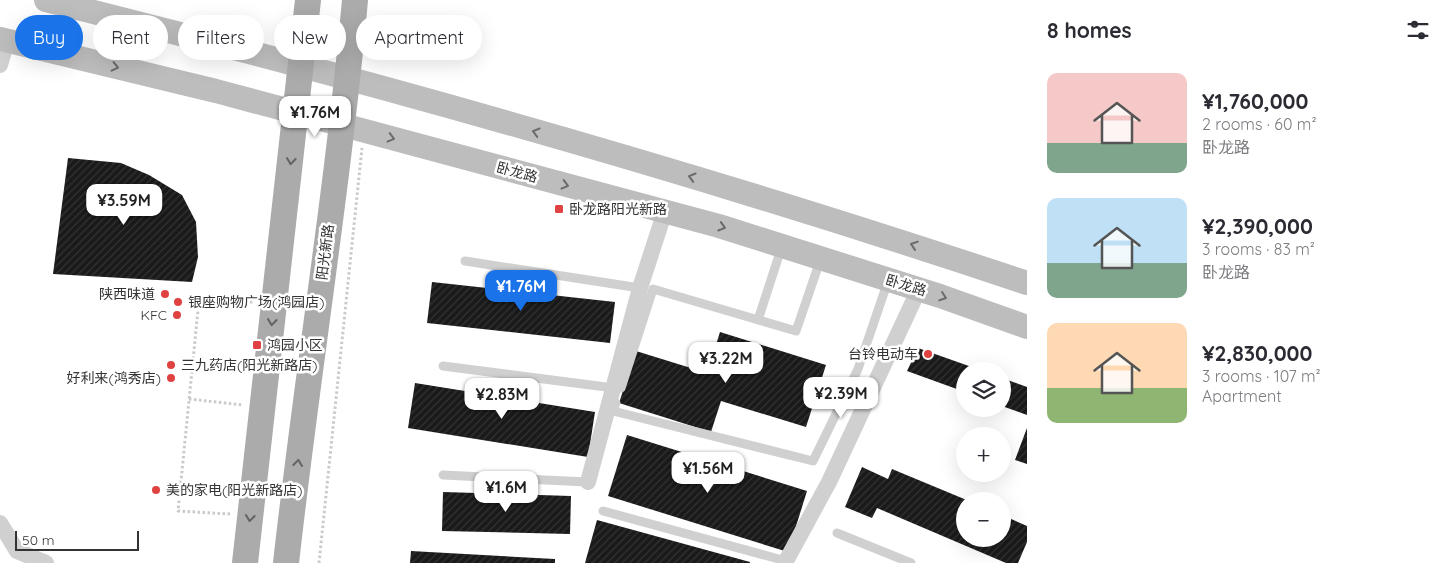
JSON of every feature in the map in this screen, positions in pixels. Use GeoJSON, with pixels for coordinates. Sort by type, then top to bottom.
{"type":"FeatureCollection","features":[{"type":"Feature","properties":{"kind":"main road"},"geometry":{"type":"LineString","coordinates":[[46,0],[301,65],[839,220],[1027,283]]}},
{"type":"Feature","properties":{"kind":"main road"},"geometry":{"type":"LineString","coordinates":[[245,563],[308,0]]}},
{"type":"Feature","properties":{"kind":"main road","name":"阳光新路"},"geometry":{"type":"LineString","coordinates":[[286,563],[332,198],[354,128],[348,79],[356,0]]}},
{"type":"Feature","properties":{"kind":"main road","name":"卧龙路"},"geometry":{"type":"LineString","coordinates":[[4,40],[296,112],[665,211],[889,279],[1027,328]]}},
{"type":"Feature","properties":{"kind":"street"},"geometry":{"type":"LineString","coordinates":[[0,65],[4,40]]}},
{"type":"Feature","properties":{"kind":"street"},"geometry":{"type":"LineString","coordinates":[[588,482],[640,288],[665,211]]}},
{"type":"Feature","properties":{"kind":"street"},"geometry":{"type":"LineString","coordinates":[[786,561],[829,482],[919,289]]}},
{"type":"Feature","properties":{"kind":"street"},"geometry":{"type":"LineString","coordinates":[[0,523],[17,551],[46,563]]}},
{"type":"Feature","properties":{"kind":"lane"},"geometry":{"type":"LineString","coordinates":[[758,320],[782,246]]}},
{"type":"Feature","properties":{"kind":"lane"},"geometry":{"type":"LineString","coordinates":[[821,258],[796,331],[654,290],[614,411],[813,461],[858,369],[889,279]]}},
{"type":"Feature","properties":{"kind":"lane"},"geometry":{"type":"LineString","coordinates":[[465,261],[640,288]]}},
{"type":"Feature","properties":{"kind":"lane"},"geometry":{"type":"LineString","coordinates":[[443,366],[614,388]]}},
{"type":"Feature","properties":{"kind":"lane"},"geometry":{"type":"LineString","coordinates":[[443,475],[588,482]]}},
{"type":"Feature","properties":{"kind":"lane"},"geometry":{"type":"LineString","coordinates":[[603,511],[786,561]]}},
{"type":"Feature","properties":{"kind":"lane"},"geometry":{"type":"LineString","coordinates":[[837,533],[911,563]]}},
{"type":"Feature","properties":{"kind":"path"},"geometry":{"type":"LineString","coordinates":[[318,563],[354,128]]}},
{"type":"Feature","properties":{"kind":"path"},"geometry":{"type":"LineString","coordinates":[[236,514],[178,511],[199,300],[256,302]]}},
{"type":"Feature","properties":{"kind":"path"},"geometry":{"type":"LineString","coordinates":[[189,399],[246,405]]}},
{"type":"Feature","properties":{"kind":"building"},"geometry":{"type":"Polygon","coordinates":[[[68,158],[121,163],[149,175],[182,195],[196,222],[198,257],[192,282],[53,274],[68,158]]]}},
{"type":"Feature","properties":{"kind":"building"},"geometry":{"type":"Polygon","coordinates":[[[432,282],[615,302],[610,343],[427,323],[432,282]]]}},
{"type":"Feature","properties":{"kind":"building"},"geometry":{"type":"Polygon","coordinates":[[[720,332],[826,365],[806,427],[721,401],[711,432],[619,403],[636,351],[707,373],[720,332]]]}},
{"type":"Feature","properties":{"kind":"building"},"geometry":{"type":"Polygon","coordinates":[[[918,348],[958,362],[956,362],[956,389],[907,371],[918,348]]]}},
{"type":"Feature","properties":{"kind":"building"},"geometry":{"type":"Polygon","coordinates":[[[1011,381],[1027,387],[1027,415],[1011,409],[1011,381]]]}},
{"type":"Feature","properties":{"kind":"building"},"geometry":{"type":"Polygon","coordinates":[[[415,383],[595,412],[588,457],[408,428],[415,383]]]}},
{"type":"Feature","properties":{"kind":"building"},"geometry":{"type":"Polygon","coordinates":[[[1027,428],[1027,464],[1015,460],[1027,428]]]}},
{"type":"Feature","properties":{"kind":"building"},"geometry":{"type":"Polygon","coordinates":[[[627,435],[807,491],[788,552],[608,496],[627,435]]]}},
{"type":"Feature","properties":{"kind":"building"},"geometry":{"type":"Polygon","coordinates":[[[862,467],[888,479],[892,469],[956,496],[956,542],[877,508],[872,518],[845,507],[862,467]]]}},
{"type":"Feature","properties":{"kind":"building"},"geometry":{"type":"Polygon","coordinates":[[[443,492],[571,496],[570,534],[442,531],[443,492]]]}},
{"type":"Feature","properties":{"kind":"building"},"geometry":{"type":"Polygon","coordinates":[[[1011,519],[1027,526],[1027,542],[1018,563],[1006,563],[968,547],[1011,547],[1011,519]]]}},
{"type":"Feature","properties":{"kind":"building"},"geometry":{"type":"Polygon","coordinates":[[[597,520],[750,562],[750,563],[585,563],[597,520]]]}},
{"type":"Feature","properties":{"kind":"building"},"geometry":{"type":"Polygon","coordinates":[[[411,551],[555,559],[555,563],[410,563],[411,551]]]}},
{"type":"Feature","properties":{"kind":"place","name":"卧龙路阳光新路"},"geometry":{"type":"Point","coordinates":[559,209]}},
{"type":"Feature","properties":{"kind":"place","name":"陕西味道"},"geometry":{"type":"Point","coordinates":[165,294]}},
{"type":"Feature","properties":{"kind":"place","name":"银座购物广场(鸿园店)"},"geometry":{"type":"Point","coordinates":[178,302]}},
{"type":"Feature","properties":{"kind":"place","name":"KFC"},"geometry":{"type":"Point","coordinates":[177,315]}},
{"type":"Feature","properties":{"kind":"place","name":"鸿园小区"},"geometry":{"type":"Point","coordinates":[257,345]}},
{"type":"Feature","properties":{"kind":"place","name":"台铃电动车"},"geometry":{"type":"Point","coordinates":[928,354]}},
{"type":"Feature","properties":{"kind":"place","name":"三九药店(阳光新路店)"},"geometry":{"type":"Point","coordinates":[171,365]}},
{"type":"Feature","properties":{"kind":"place","name":"好利来(鸿秀店)"},"geometry":{"type":"Point","coordinates":[171,378]}},
{"type":"Feature","properties":{"kind":"place","name":"美的家电(阳光新路店)"},"geometry":{"type":"Point","coordinates":[156,490]}}]}
